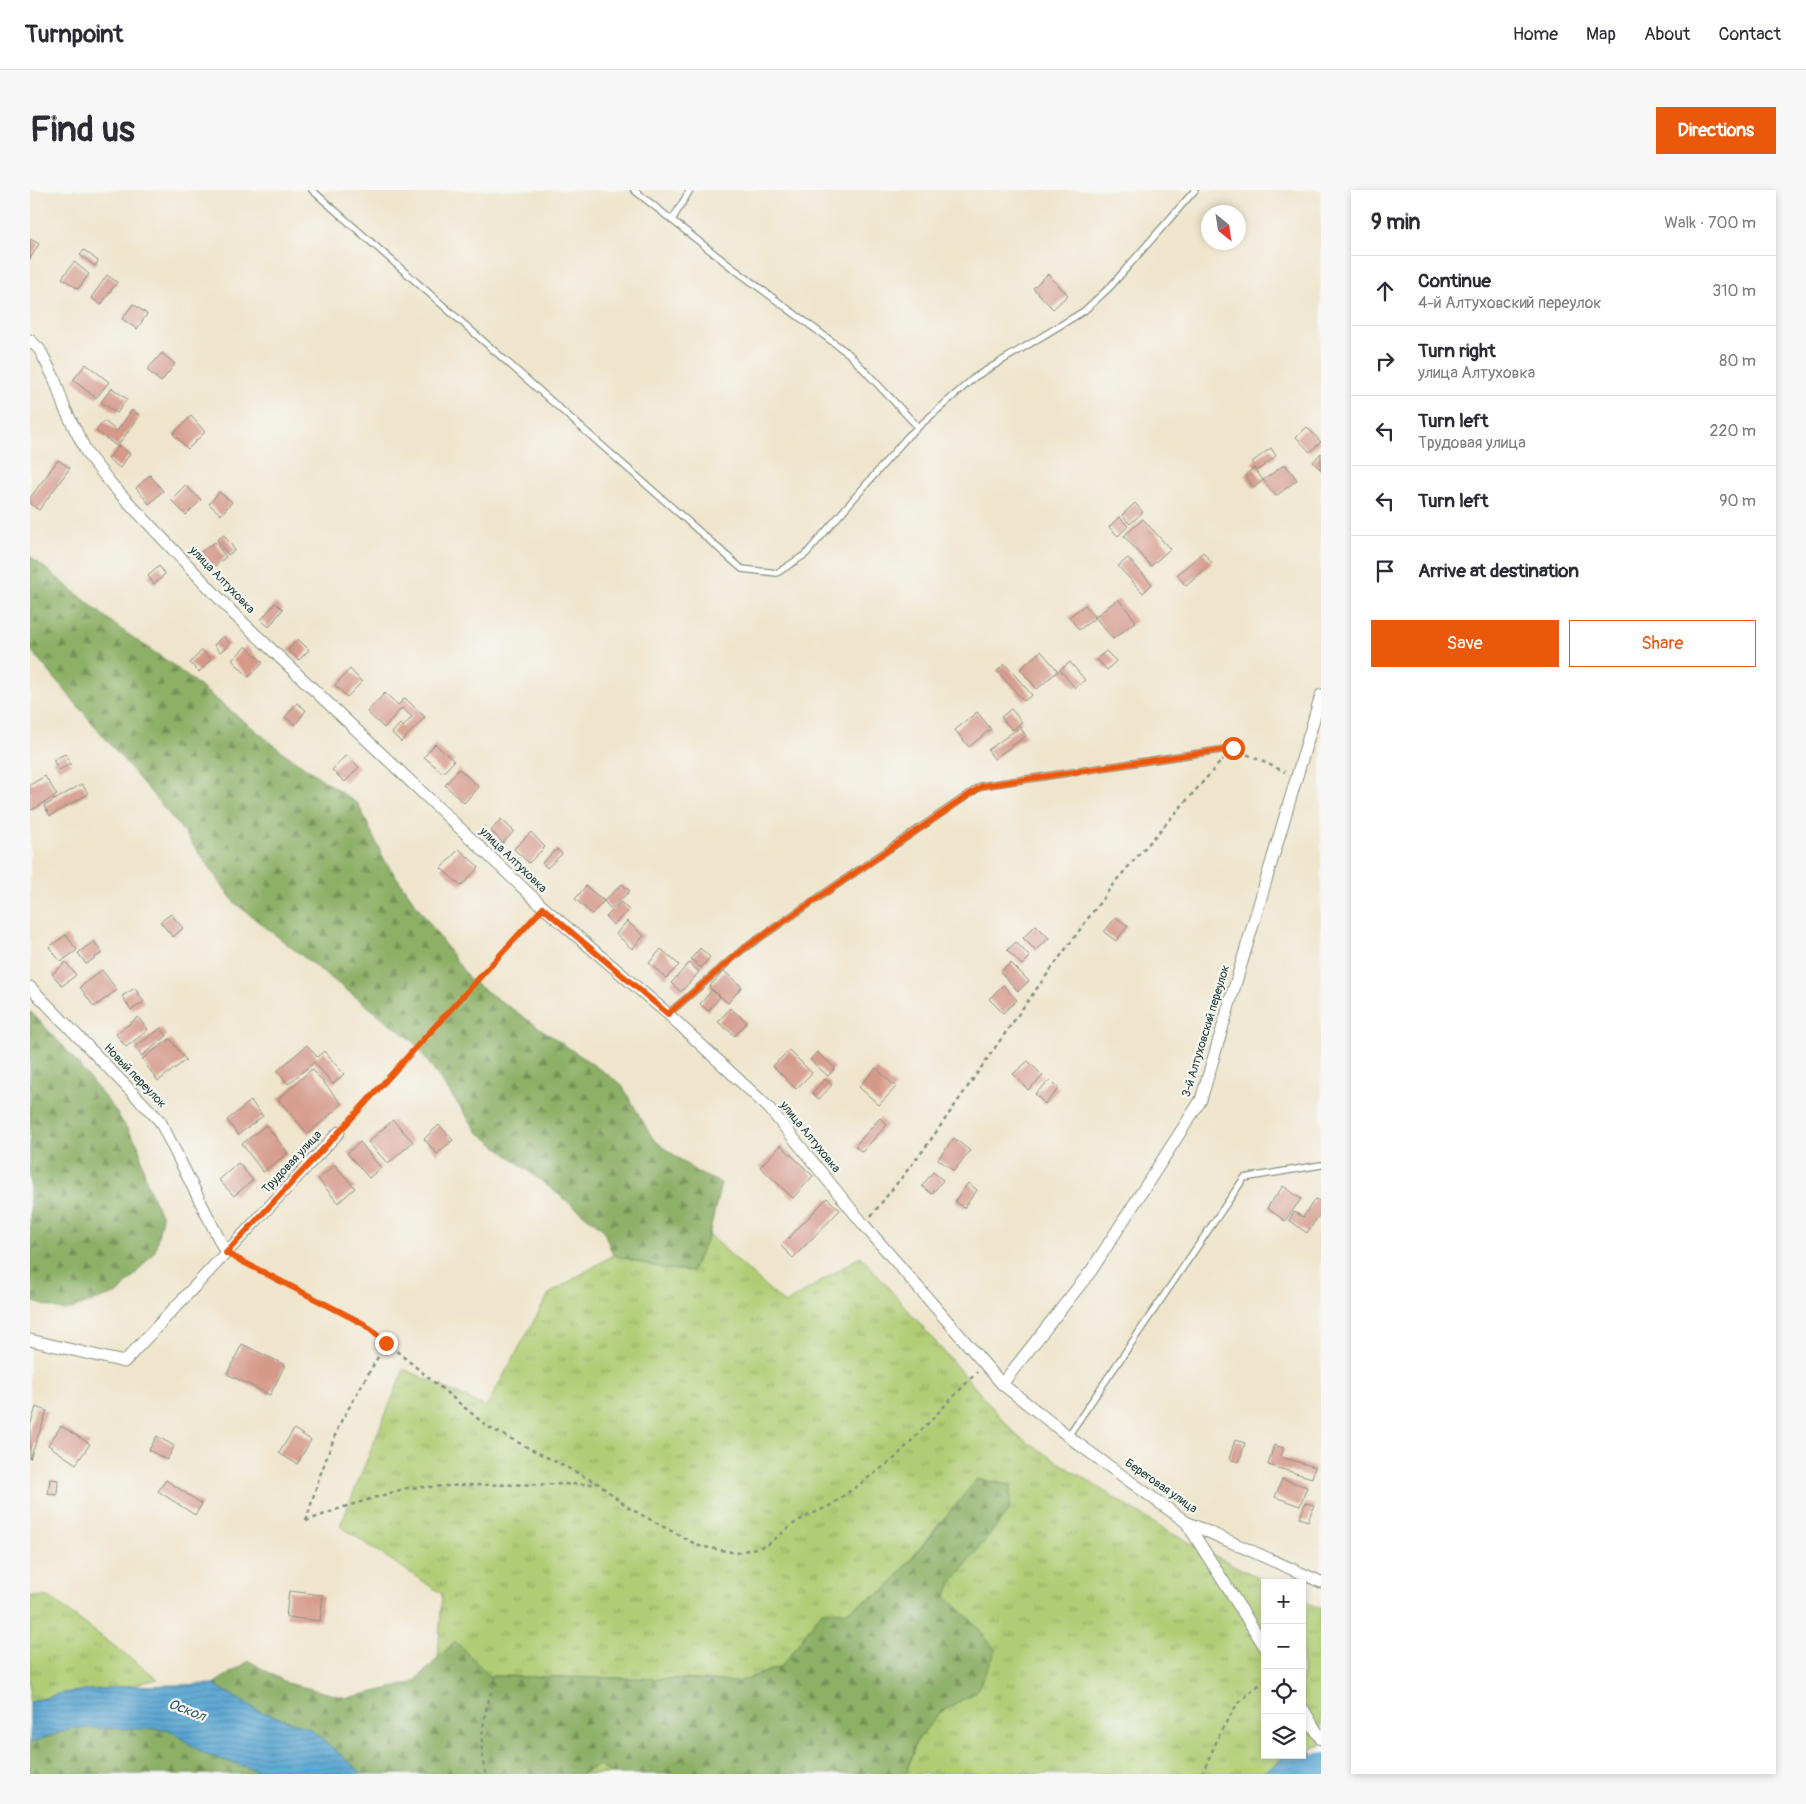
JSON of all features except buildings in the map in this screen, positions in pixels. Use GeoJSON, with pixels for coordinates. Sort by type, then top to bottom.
{"type":"FeatureCollection","features":[{"type":"Feature","properties":{"kind":"street","name":"улица Алтуховка"},"geometry":{"type":"LineString","coordinates":[[30,340],[40,350],[56,380],[64,407],[88,455],[113,486],[234,614],[543,908],[668,1014],[769,1108],[864,1225],[1002,1384]]}},
{"type":"Feature","properties":{"kind":"street","name":"3-й Алтуховский переулок"},"geometry":{"type":"LineString","coordinates":[[1002,1384],[1092,1271],[1201,1100],[1321,695]]}},
{"type":"Feature","properties":{"kind":"street","name":"Новый переулок"},"geometry":{"type":"LineString","coordinates":[[30,987],[160,1121],[226,1253]]}},
{"type":"Feature","properties":{"kind":"street","name":"Трудовая улица"},"geometry":{"type":"LineString","coordinates":[[30,1340],[124,1362],[339,1132]]}},
{"type":"Feature","properties":{"kind":"street","name":"Береговая улица"},"geometry":{"type":"LineString","coordinates":[[1002,1384],[1068,1436],[1186,1522],[1321,1582]]}},
{"type":"Feature","properties":{"kind":"street"},"geometry":{"type":"LineString","coordinates":[[1186,1522],[1261,1641]]}},
{"type":"Feature","properties":{"kind":"street"},"geometry":{"type":"LineString","coordinates":[[1306,1713],[1321,1738]]}},
{"type":"Feature","properties":{"kind":"lane"},"geometry":{"type":"LineString","coordinates":[[312,190],[742,569],[777,573],[806,554],[908,436],[975,377],[1084,311],[1110,287],[1195,190]]}},
{"type":"Feature","properties":{"kind":"lane"},"geometry":{"type":"LineString","coordinates":[[634,190],[730,266],[849,354],[918,426]]}},
{"type":"Feature","properties":{"kind":"lane"},"geometry":{"type":"LineString","coordinates":[[672,220],[690,190]]}},
{"type":"Feature","properties":{"kind":"lane"},"geometry":{"type":"LineString","coordinates":[[668,1014],[742,950],[982,786],[1233,748]]}},
{"type":"Feature","properties":{"kind":"lane"},"geometry":{"type":"LineString","coordinates":[[1068,1436],[1244,1178],[1321,1165]]}},
{"type":"Feature","properties":{"kind":"path"},"geometry":{"type":"LineString","coordinates":[[864,1225],[925,1148],[1021,1010],[1114,883],[1233,748],[1296,778]]}},
{"type":"Feature","properties":{"kind":"path","name":"Трудовая улица"},"geometry":{"type":"LineString","coordinates":[[339,1132],[543,908]]}},
{"type":"Feature","properties":{"kind":"path"},"geometry":{"type":"LineString","coordinates":[[226,1253],[364,1324],[488,1427],[598,1484],[629,1508],[699,1546],[737,1553],[767,1545],[796,1522],[831,1505],[894,1459],[984,1364]]}},
{"type":"Feature","properties":{"kind":"path"},"geometry":{"type":"LineString","coordinates":[[386,1343],[339,1425],[319,1478],[306,1521],[344,1507],[407,1488],[467,1485],[598,1484]]}},
{"type":"Feature","properties":{"kind":"path"},"geometry":{"type":"LineString","coordinates":[[486,1774],[482,1739],[487,1704],[496,1676]]}},
{"type":"Feature","properties":{"kind":"path"},"geometry":{"type":"LineString","coordinates":[[1202,1774],[1222,1729],[1238,1703],[1261,1683]]}},
{"type":"Feature","properties":{"kind":"green space"},"geometry":{"type":"Polygon","coordinates":[[[30,556],[119,628],[173,665],[284,753],[358,804],[385,861],[470,980],[621,1084],[653,1139],[698,1173],[721,1183],[709,1235],[692,1271],[665,1269],[613,1255],[603,1229],[477,1131],[413,1041],[235,903],[180,827],[30,649],[30,556]]]}},
{"type":"Feature","properties":{"kind":"green space"},"geometry":{"type":"Polygon","coordinates":[[[30,1011],[64,1047],[114,1109],[138,1145],[148,1187],[162,1217],[155,1251],[120,1292],[65,1311],[30,1301],[30,1011]]]}},
{"type":"Feature","properties":{"kind":"green space"},"geometry":{"type":"Polygon","coordinates":[[[709,1235],[785,1304],[861,1256],[1016,1435],[1165,1530],[1261,1579],[1261,1759],[1282,1759],[1263,1774],[906,1774],[916,1742],[939,1713],[976,1692],[974,1623],[946,1597],[951,1584],[1009,1510],[940,1523],[887,1589],[845,1612],[822,1611],[782,1666],[738,1682],[681,1679],[490,1676],[455,1641],[438,1659],[442,1594],[340,1526],[404,1369],[486,1407],[549,1294],[613,1255],[665,1269],[692,1271],[709,1235]]]}},
{"type":"Feature","properties":{"kind":"green space"},"geometry":{"type":"Polygon","coordinates":[[[977,1479],[1011,1485],[1009,1510],[951,1584],[946,1597],[974,1623],[996,1651],[976,1692],[939,1713],[916,1742],[906,1774],[612,1774],[599,1765],[581,1774],[363,1774],[309,1728],[257,1710],[213,1684],[249,1661],[287,1683],[347,1698],[413,1683],[455,1641],[490,1676],[681,1679],[738,1682],[782,1666],[822,1611],[845,1612],[887,1589],[977,1479]]]}},
{"type":"Feature","properties":{"kind":"green space"},"geometry":{"type":"Polygon","coordinates":[[[30,1596],[49,1597],[158,1679],[128,1686],[62,1693],[30,1702],[30,1596]]]}},
{"type":"Feature","properties":{"kind":"green space"},"geometry":{"type":"Polygon","coordinates":[[[1306,1602],[1321,1609],[1321,1745],[1306,1750],[1306,1602]]]}},
{"type":"Feature","properties":{"kind":"green space"},"geometry":{"type":"Polygon","coordinates":[[[73,1728],[168,1729],[204,1754],[253,1769],[261,1774],[30,1774],[30,1743],[73,1728]]]}},
{"type":"Feature","properties":{"kind":"green space"},"geometry":{"type":"Polygon","coordinates":[[[599,1765],[612,1774],[581,1774],[599,1765]]]}},
{"type":"Feature","properties":{"kind":"water"},"geometry":{"type":"Polygon","coordinates":[[[213,1684],[257,1710],[309,1728],[363,1774],[261,1774],[253,1769],[204,1754],[168,1729],[73,1728],[30,1743],[30,1702],[62,1693],[128,1686],[213,1684]]]}},
{"type":"Feature","properties":{"kind":"water"},"geometry":{"type":"Polygon","coordinates":[[[1310,1749],[1321,1774],[1263,1774],[1282,1759],[1306,1759],[1306,1750],[1310,1749]]]}},
{"type":"Feature","properties":{"kind":"waterway","name":"Оскол"},"geometry":{"type":"LineString","coordinates":[[1304,1774],[1321,1765]]}},
{"type":"Feature","properties":{"kind":"route"},"geometry":{"type":"LineString","coordinates":[[386,1343],[364,1324],[226,1253],[543,908],[668,1014],[742,950],[982,786],[1233,748]]}}]}
